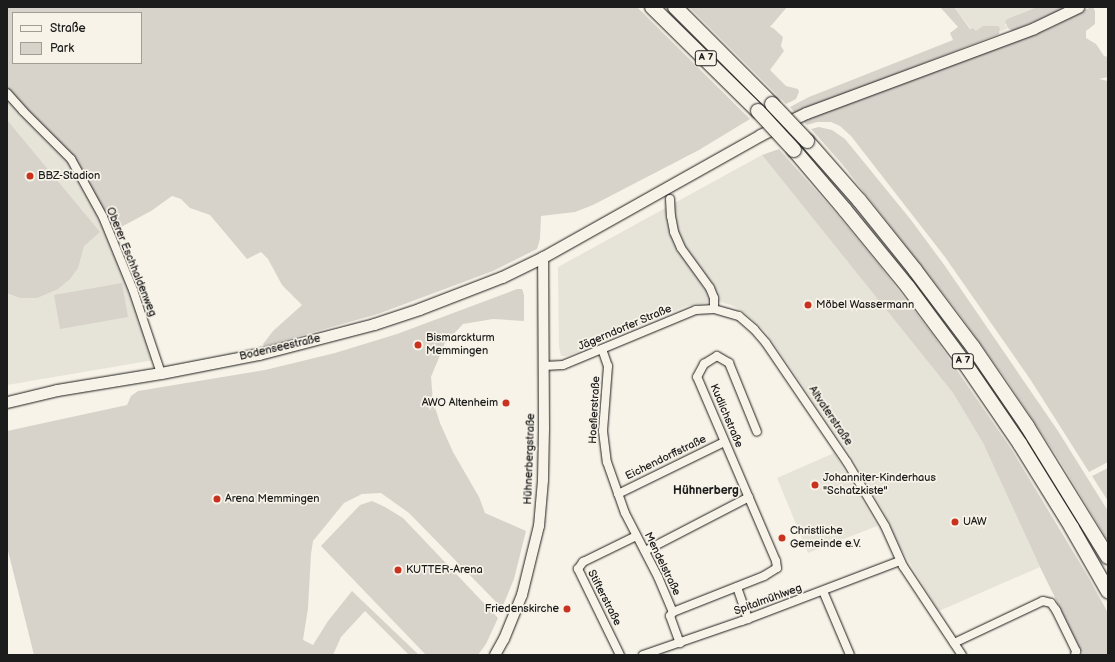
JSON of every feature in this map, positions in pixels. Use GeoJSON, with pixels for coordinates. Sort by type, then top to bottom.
{"type":"FeatureCollection","features":[{"type":"Feature","properties":{"kind":"highway","name":"A 7"},"geometry":{"type":"LineString","coordinates":[[652,7],[758,111],[794,150],[846,210],[908,287],[966,365],[1020,444],[1072,528],[1108,591]]}},
{"type":"Feature","properties":{"kind":"highway","name":"A 7"},"geometry":{"type":"LineString","coordinates":[[675,7],[807,141],[911,264],[973,348],[1027,426],[1108,557]]}},
{"type":"Feature","properties":{"kind":"main road","name":"Bodenseestraße"},"geometry":{"type":"LineString","coordinates":[[7,402],[57,390],[161,373],[259,354],[374,324],[502,277],[543,256],[760,135],[806,113],[1027,30],[1078,7]]}},
{"type":"Feature","properties":{"kind":"street","name":"Oberer Eschhaldenweg"},"geometry":{"type":"LineString","coordinates":[[7,93],[23,111],[72,159],[96,204],[133,290],[161,373]]}},
{"type":"Feature","properties":{"kind":"street"},"geometry":{"type":"LineString","coordinates":[[670,199],[674,232],[681,248],[710,288],[714,298],[714,309]]}},
{"type":"Feature","properties":{"kind":"street","name":"Hühnerbergstraße"},"geometry":{"type":"LineString","coordinates":[[495,655],[522,596],[537,540],[543,480],[543,256]]}},
{"type":"Feature","properties":{"kind":"street","name":"Jägerndorfer Straße"},"geometry":{"type":"LineString","coordinates":[[544,366],[563,365],[685,314],[696,310],[714,309]]}},
{"type":"Feature","properties":{"kind":"street","name":"Altvaterstraße"},"geometry":{"type":"LineString","coordinates":[[714,309],[739,316],[754,328],[766,343],[847,462],[885,526],[900,561],[962,655]]}},
{"type":"Feature","properties":{"kind":"street","name":"Hoeflerstraße"},"geometry":{"type":"LineString","coordinates":[[602,349],[608,366],[603,432],[604,449],[618,494]]}},
{"type":"Feature","properties":{"kind":"street","name":"Kudlichstraße"},"geometry":{"type":"LineString","coordinates":[[737,587],[774,572],[777,568],[776,561],[697,377],[704,364],[717,356],[729,363],[757,432]]}},
{"type":"Feature","properties":{"kind":"street","name":"Eichendorffstraße"},"geometry":{"type":"LineString","coordinates":[[618,494],[724,442]]}},
{"type":"Feature","properties":{"kind":"street","name":"Mendelstraße"},"geometry":{"type":"LineString","coordinates":[[618,494],[636,536],[645,551],[673,612],[670,616],[680,642]]}},
{"type":"Feature","properties":{"kind":"street"},"geometry":{"type":"LineString","coordinates":[[645,551],[749,497]]}},
{"type":"Feature","properties":{"kind":"street","name":"Stifterstraße"},"geometry":{"type":"LineString","coordinates":[[620,655],[578,569],[583,562],[636,536]]}},
{"type":"Feature","properties":{"kind":"street","name":"Spitalmühlweg"},"geometry":{"type":"LineString","coordinates":[[643,655],[748,619],[900,561]]}},
{"type":"Feature","properties":{"kind":"street"},"geometry":{"type":"LineString","coordinates":[[673,612],[737,587],[748,619]]}},
{"type":"Feature","properties":{"kind":"street"},"geometry":{"type":"LineString","coordinates":[[823,591],[850,655]]}},
{"type":"Feature","properties":{"kind":"street"},"geometry":{"type":"LineString","coordinates":[[954,644],[1043,601],[1051,602],[1056,610],[1076,651],[1075,655]]}},
{"type":"Feature","properties":{"kind":"shaded area"},"geometry":{"type":"Polygon","coordinates":[[[954,7],[1037,7],[1007,19],[1005,25],[1008,28],[1000,32],[998,26],[988,26],[976,32],[971,29],[954,7]]]}},
{"type":"Feature","properties":{"kind":"shaded area"},"geometry":{"type":"Polygon","coordinates":[[[7,96],[69,160],[101,218],[131,290],[154,360],[7,385],[7,96]]]}},
{"type":"Feature","properties":{"kind":"shaded area"},"geometry":{"type":"Polygon","coordinates":[[[762,155],[953,393],[983,443],[1040,567],[939,611],[899,545],[883,510],[852,457],[766,332],[744,312],[731,305],[717,301],[686,306],[567,356],[561,356],[559,347],[558,267],[762,155]]]}},
{"type":"Feature","properties":{"kind":"shaded area"},"geometry":{"type":"Polygon","coordinates":[[[834,453],[877,526],[808,553],[777,478],[834,453]]]}},
{"type":"Feature","properties":{"kind":"green space"},"geometry":{"type":"Polygon","coordinates":[[[7,7],[637,7],[750,119],[699,150],[593,205],[575,212],[541,216],[540,239],[537,249],[493,271],[378,314],[264,346],[263,344],[273,331],[302,305],[282,285],[268,259],[261,252],[247,259],[210,215],[190,208],[181,199],[172,196],[151,211],[108,234],[69,160],[7,96],[7,7]]]}},
{"type":"Feature","properties":{"kind":"green space"},"geometry":{"type":"Polygon","coordinates":[[[689,7],[787,7],[770,27],[783,37],[781,46],[784,51],[770,70],[786,86],[798,89],[799,92],[796,99],[786,104],[689,7]]]}},
{"type":"Feature","properties":{"kind":"green space"},"geometry":{"type":"Polygon","coordinates":[[[940,7],[954,7],[970,29],[973,28],[976,31],[983,26],[998,26],[1000,28],[999,34],[795,113],[790,107],[809,97],[953,40],[950,33],[958,27],[940,7]]]}},
{"type":"Feature","properties":{"kind":"green space"},"geometry":{"type":"Polygon","coordinates":[[[1037,7],[1068,7],[1013,31],[1008,28],[1005,22],[1007,19],[1037,7]]]}},
{"type":"Feature","properties":{"kind":"green space"},"geometry":{"type":"Polygon","coordinates":[[[1093,7],[1095,11],[1095,24],[1086,31],[1086,38],[1096,44],[1104,56],[1108,57],[1108,77],[1099,79],[1108,81],[1108,462],[1089,472],[1030,379],[945,257],[851,136],[840,126],[831,122],[817,122],[807,125],[802,120],[1023,39],[1052,27],[1093,7]]]}},
{"type":"Feature","properties":{"kind":"green space","name":"BBZ-Stadion"},"geometry":{"type":"Polygon","coordinates":[[[7,120],[100,232],[84,246],[78,268],[70,279],[58,289],[37,298],[20,298],[7,293],[7,120]]]}},
{"type":"Feature","properties":{"kind":"green space"},"geometry":{"type":"Polygon","coordinates":[[[819,127],[832,130],[845,139],[911,220],[945,266],[1058,431],[1108,511],[1108,541],[1060,461],[1008,382],[957,311],[842,164],[811,129],[819,127]]]}},
{"type":"Feature","properties":{"kind":"green space"},"geometry":{"type":"Polygon","coordinates":[[[779,149],[878,264],[932,334],[1012,450],[1089,578],[1108,613],[1108,655],[1083,655],[1040,567],[983,443],[953,393],[762,155],[779,149]]]}},
{"type":"Feature","properties":{"kind":"green space"},"geometry":{"type":"Polygon","coordinates":[[[122,283],[128,317],[60,329],[54,295],[122,283]]]}},
{"type":"Feature","properties":{"kind":"green space"},"geometry":{"type":"Polygon","coordinates":[[[517,289],[522,289],[524,295],[524,321],[493,319],[463,324],[445,343],[431,377],[433,401],[440,423],[453,452],[479,497],[485,513],[526,531],[514,579],[502,608],[409,513],[381,493],[362,494],[344,503],[313,541],[308,608],[303,640],[313,645],[328,621],[352,591],[419,655],[409,655],[365,611],[341,637],[333,655],[34,655],[7,547],[7,431],[127,405],[131,396],[138,391],[265,370],[335,353],[397,334],[517,289]]]}},
{"type":"Feature","properties":{"kind":"green space"},"geometry":{"type":"Polygon","coordinates":[[[1108,468],[1108,501],[1092,476],[1108,468]]]}},
{"type":"Feature","properties":{"kind":"green space","name":"KUTTER-Arena"},"geometry":{"type":"Polygon","coordinates":[[[372,501],[403,518],[498,618],[486,644],[478,655],[426,655],[321,546],[360,505],[372,501]]]}},
{"type":"Feature","properties":{"kind":"place","name":"BBZ-Stadion"},"geometry":{"type":"Point","coordinates":[30,176]}},
{"type":"Feature","properties":{"kind":"place","name":"Möbel Wassermann"},"geometry":{"type":"Point","coordinates":[808,305]}},
{"type":"Feature","properties":{"kind":"place","name":"Bismarckturm Memmingen"},"geometry":{"type":"Point","coordinates":[418,345]}},
{"type":"Feature","properties":{"kind":"place","name":"AWO Altenheim"},"geometry":{"type":"Point","coordinates":[506,403]}},
{"type":"Feature","properties":{"kind":"place","name":"Johanniter-Kinderhaus \"Schatzkiste\""},"geometry":{"type":"Point","coordinates":[815,485]}},
{"type":"Feature","properties":{"kind":"place","name":"Arena Memmingen"},"geometry":{"type":"Point","coordinates":[217,499]}},
{"type":"Feature","properties":{"kind":"place","name":"UAW"},"geometry":{"type":"Point","coordinates":[955,522]}},
{"type":"Feature","properties":{"kind":"place","name":"Christliche Gemeinde e.V."},"geometry":{"type":"Point","coordinates":[782,538]}},
{"type":"Feature","properties":{"kind":"place","name":"KUTTER-Arena"},"geometry":{"type":"Point","coordinates":[398,570]}},
{"type":"Feature","properties":{"kind":"place","name":"Friedenskirche"},"geometry":{"type":"Point","coordinates":[567,609]}},
{"type":"Feature","properties":{"kind":"district","name":"Hühnerberg"},"geometry":{"type":"Point","coordinates":[706,491]}}]}
